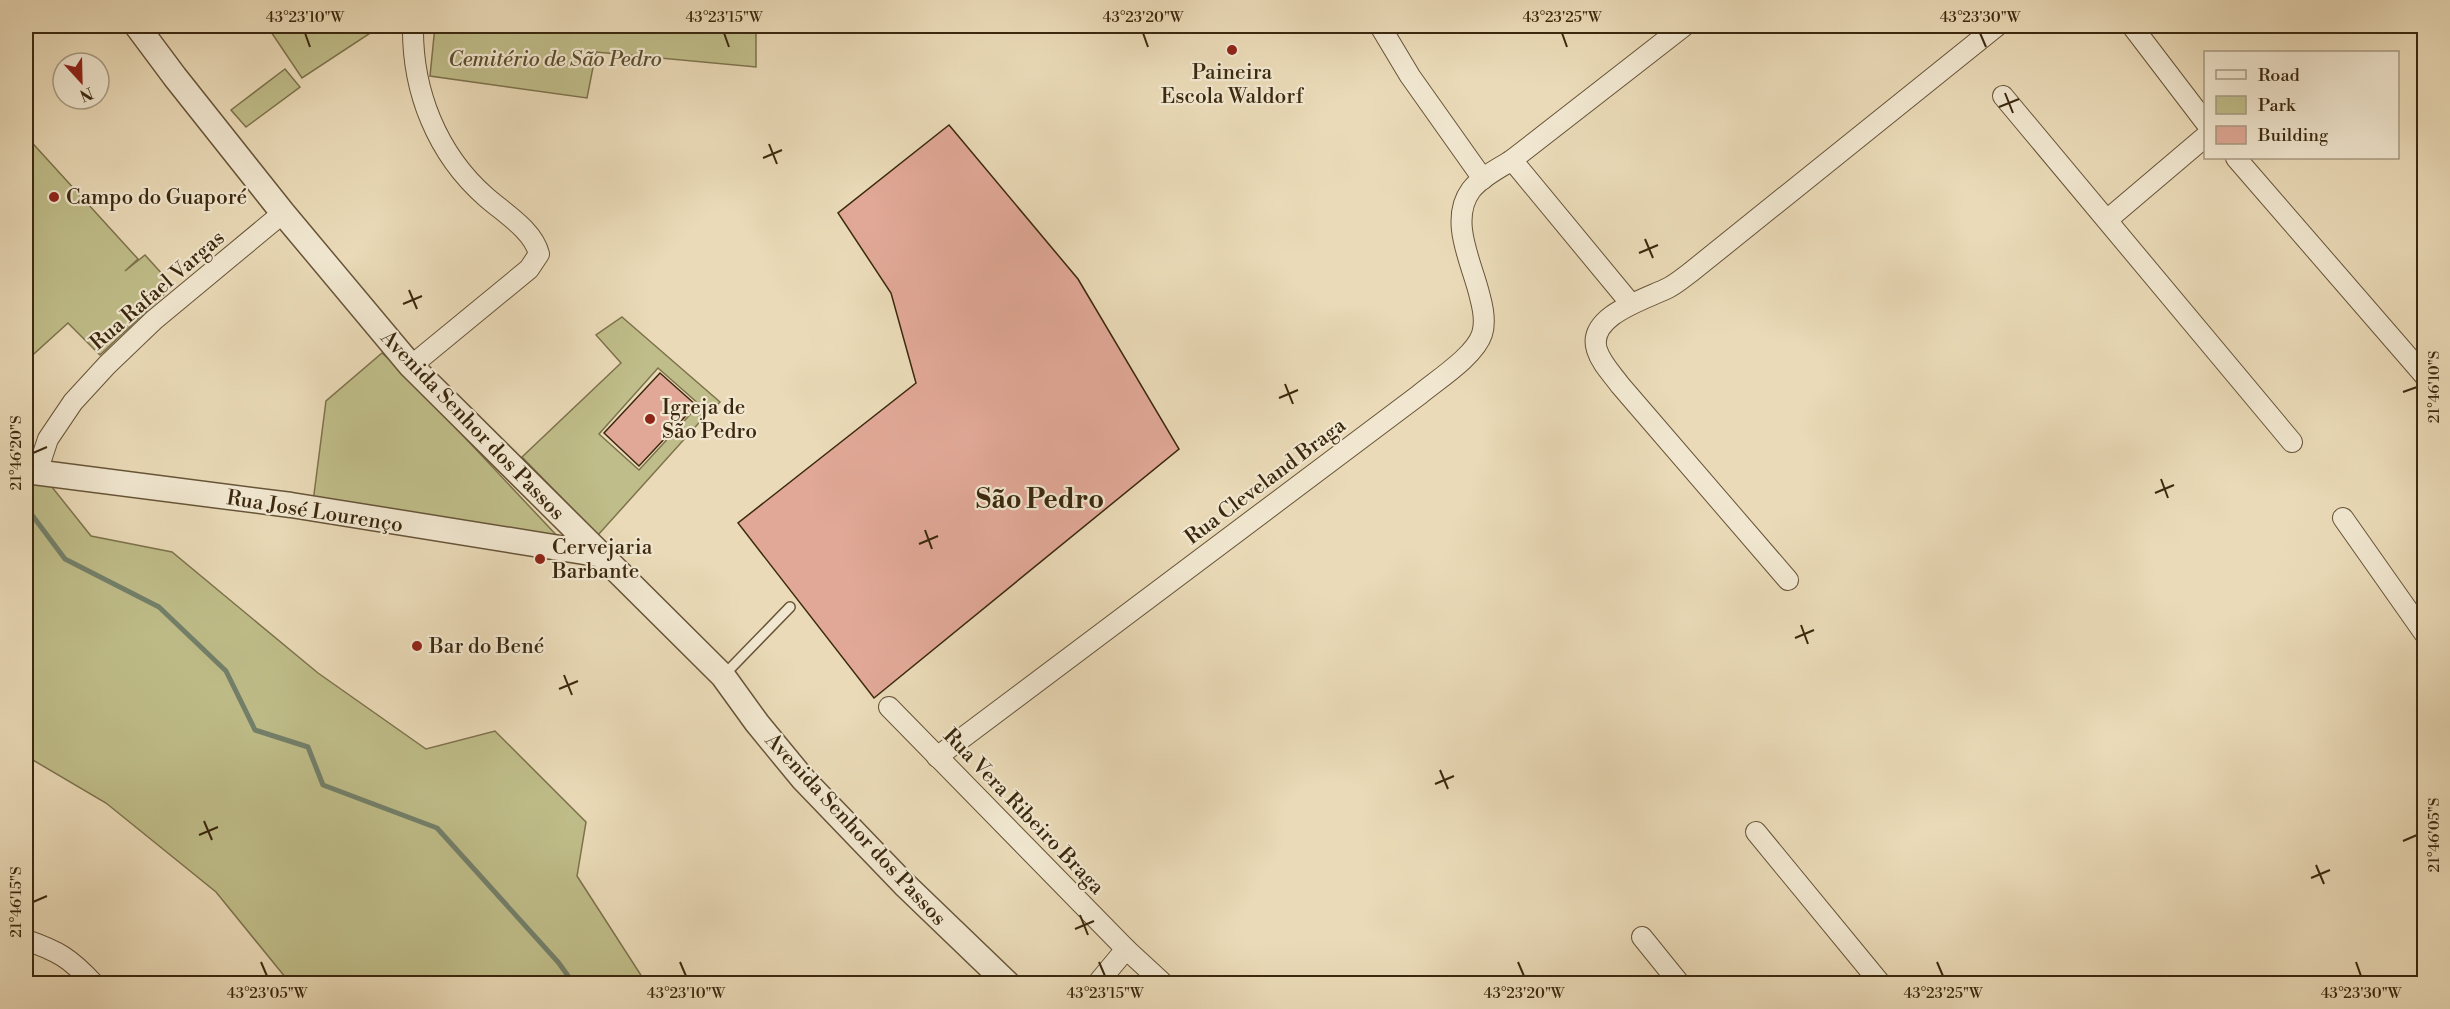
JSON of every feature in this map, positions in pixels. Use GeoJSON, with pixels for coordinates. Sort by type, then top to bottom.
{"type":"FeatureCollection","features":[{"type":"Feature","properties":{"kind":"street","name":"Avenida Senhor dos Passos"},"geometry":{"type":"LineString","coordinates":[[137,26],[175,78],[283,213],[411,366],[512,469],[603,555],[723,676],[757,723],[803,779],[904,884],[1008,984]]}},
{"type":"Feature","properties":{"kind":"street"},"geometry":{"type":"LineString","coordinates":[[411,366],[529,269],[539,254],[531,237],[462,175],[446,153],[431,124],[420,89],[413,46],[413,26]]}},
{"type":"Feature","properties":{"kind":"street"},"geometry":{"type":"LineString","coordinates":[[1380,26],[1410,76],[1483,179]]}},
{"type":"Feature","properties":{"kind":"street","name":"Rua Cleveland Braga"},"geometry":{"type":"LineString","coordinates":[[937,758],[1410,402],[1471,350],[1482,334],[1484,312],[1465,246],[1462,223],[1463,206],[1471,190],[1684,26]]}},
{"type":"Feature","properties":{"kind":"street"},"geometry":{"type":"LineString","coordinates":[[1788,580],[1605,365],[1596,349],[1596,338],[1602,325],[1615,313],[1671,287],[1691,272],[1997,26]]}},
{"type":"Feature","properties":{"kind":"street"},"geometry":{"type":"LineString","coordinates":[[2132,26],[2204,122]]}},
{"type":"Feature","properties":{"kind":"street"},"geometry":{"type":"LineString","coordinates":[[2003,96],[2292,442]]}},
{"type":"Feature","properties":{"kind":"street"},"geometry":{"type":"LineString","coordinates":[[2107,220],[2204,137]]}},
{"type":"Feature","properties":{"kind":"street"},"geometry":{"type":"LineString","coordinates":[[2237,159],[2424,375]]}},
{"type":"Feature","properties":{"kind":"street"},"geometry":{"type":"LineString","coordinates":[[1512,160],[1631,304]]}},
{"type":"Feature","properties":{"kind":"street","name":"Rua Rafael Vargas"},"geometry":{"type":"LineString","coordinates":[[31,472],[48,439],[72,402],[107,365],[153,320],[283,213]]}},
{"type":"Feature","properties":{"kind":"street","name":"Rua José Lourenço"},"geometry":{"type":"LineString","coordinates":[[31,472],[291,505],[603,555]]}},
{"type":"Feature","properties":{"kind":"street"},"geometry":{"type":"LineString","coordinates":[[2343,518],[2424,633]]}},
{"type":"Feature","properties":{"kind":"street","name":"Rua Vera Ribeiro Braga"},"geometry":{"type":"LineString","coordinates":[[889,706],[937,758],[1126,949],[1164,984]]}},
{"type":"Feature","properties":{"kind":"street"},"geometry":{"type":"LineString","coordinates":[[1756,832],[1881,984]]}},
{"type":"Feature","properties":{"kind":"street"},"geometry":{"type":"LineString","coordinates":[[1642,937],[1680,984]]}},
{"type":"Feature","properties":{"kind":"street"},"geometry":{"type":"LineString","coordinates":[[26,940],[53,950],[74,962],[94,984]]}},
{"type":"Feature","properties":{"kind":"street"},"geometry":{"type":"LineString","coordinates":[[1097,984],[1126,949]]}},
{"type":"Feature","properties":{"kind":"lane"},"geometry":{"type":"LineString","coordinates":[[723,676],[790,607]]}},
{"type":"Feature","properties":{"kind":"green space"},"geometry":{"type":"Polygon","coordinates":[[[267,26],[381,26],[302,78],[267,26]]]}},
{"type":"Feature","properties":{"kind":"green space","name":"Cemitério de São Pedro"},"geometry":{"type":"Polygon","coordinates":[[[435,26],[756,26],[756,67],[596,52],[587,98],[430,76],[435,26]]]}},
{"type":"Feature","properties":{"kind":"green space"},"geometry":{"type":"Polygon","coordinates":[[[285,69],[300,87],[246,127],[231,110],[285,69]]]}},
{"type":"Feature","properties":{"kind":"green space","name":"Campo do Guaporé"},"geometry":{"type":"Polygon","coordinates":[[[26,136],[138,259],[125,271],[145,255],[173,286],[100,355],[68,323],[26,361],[26,136]]]}},
{"type":"Feature","properties":{"kind":"green space"},"geometry":{"type":"Polygon","coordinates":[[[622,317],[720,402],[709,413],[658,368],[599,434],[639,470],[697,407],[707,414],[598,535],[522,457],[621,363],[596,335],[622,317]]]}},
{"type":"Feature","properties":{"kind":"green space"},"geometry":{"type":"Polygon","coordinates":[[[382,353],[407,376],[560,539],[313,502],[326,401],[382,353]]]}},
{"type":"Feature","properties":{"kind":"green space"},"geometry":{"type":"Polygon","coordinates":[[[26,477],[44,477],[91,536],[172,552],[318,673],[426,749],[495,731],[586,822],[577,876],[646,983],[290,983],[216,892],[106,803],[26,756],[26,477]]]}},
{"type":"Feature","properties":{"kind":"building"},"geometry":{"type":"Polygon","coordinates":[[[949,125],[1078,279],[1179,449],[874,698],[738,523],[916,383],[891,293],[838,213],[949,125]]]}},
{"type":"Feature","properties":{"kind":"building","name":"Igreja de São Pedro"},"geometry":{"type":"Polygon","coordinates":[[[660,373],[696,405],[639,466],[604,433],[660,373]]]}},
{"type":"Feature","properties":{"kind":"waterway"},"geometry":{"type":"LineString","coordinates":[[26,507],[65,559],[159,607],[226,671],[255,730],[308,747],[323,785],[437,828],[558,962],[574,984]]}},
{"type":"Feature","properties":{"kind":"place","name":"Paineira Escola Waldorf"},"geometry":{"type":"Point","coordinates":[1232,50]}},
{"type":"Feature","properties":{"kind":"place","name":"Campo do Guaporé"},"geometry":{"type":"Point","coordinates":[54,197]}},
{"type":"Feature","properties":{"kind":"place","name":"Igreja de São Pedro"},"geometry":{"type":"Point","coordinates":[650,419]}},
{"type":"Feature","properties":{"kind":"place","name":"Cervejaria Barbante"},"geometry":{"type":"Point","coordinates":[540,559]}},
{"type":"Feature","properties":{"kind":"place","name":"Bar do Bené"},"geometry":{"type":"Point","coordinates":[417,646]}},
{"type":"Feature","properties":{"kind":"district","name":"São Pedro"},"geometry":{"type":"Point","coordinates":[1040,499]}}]}
